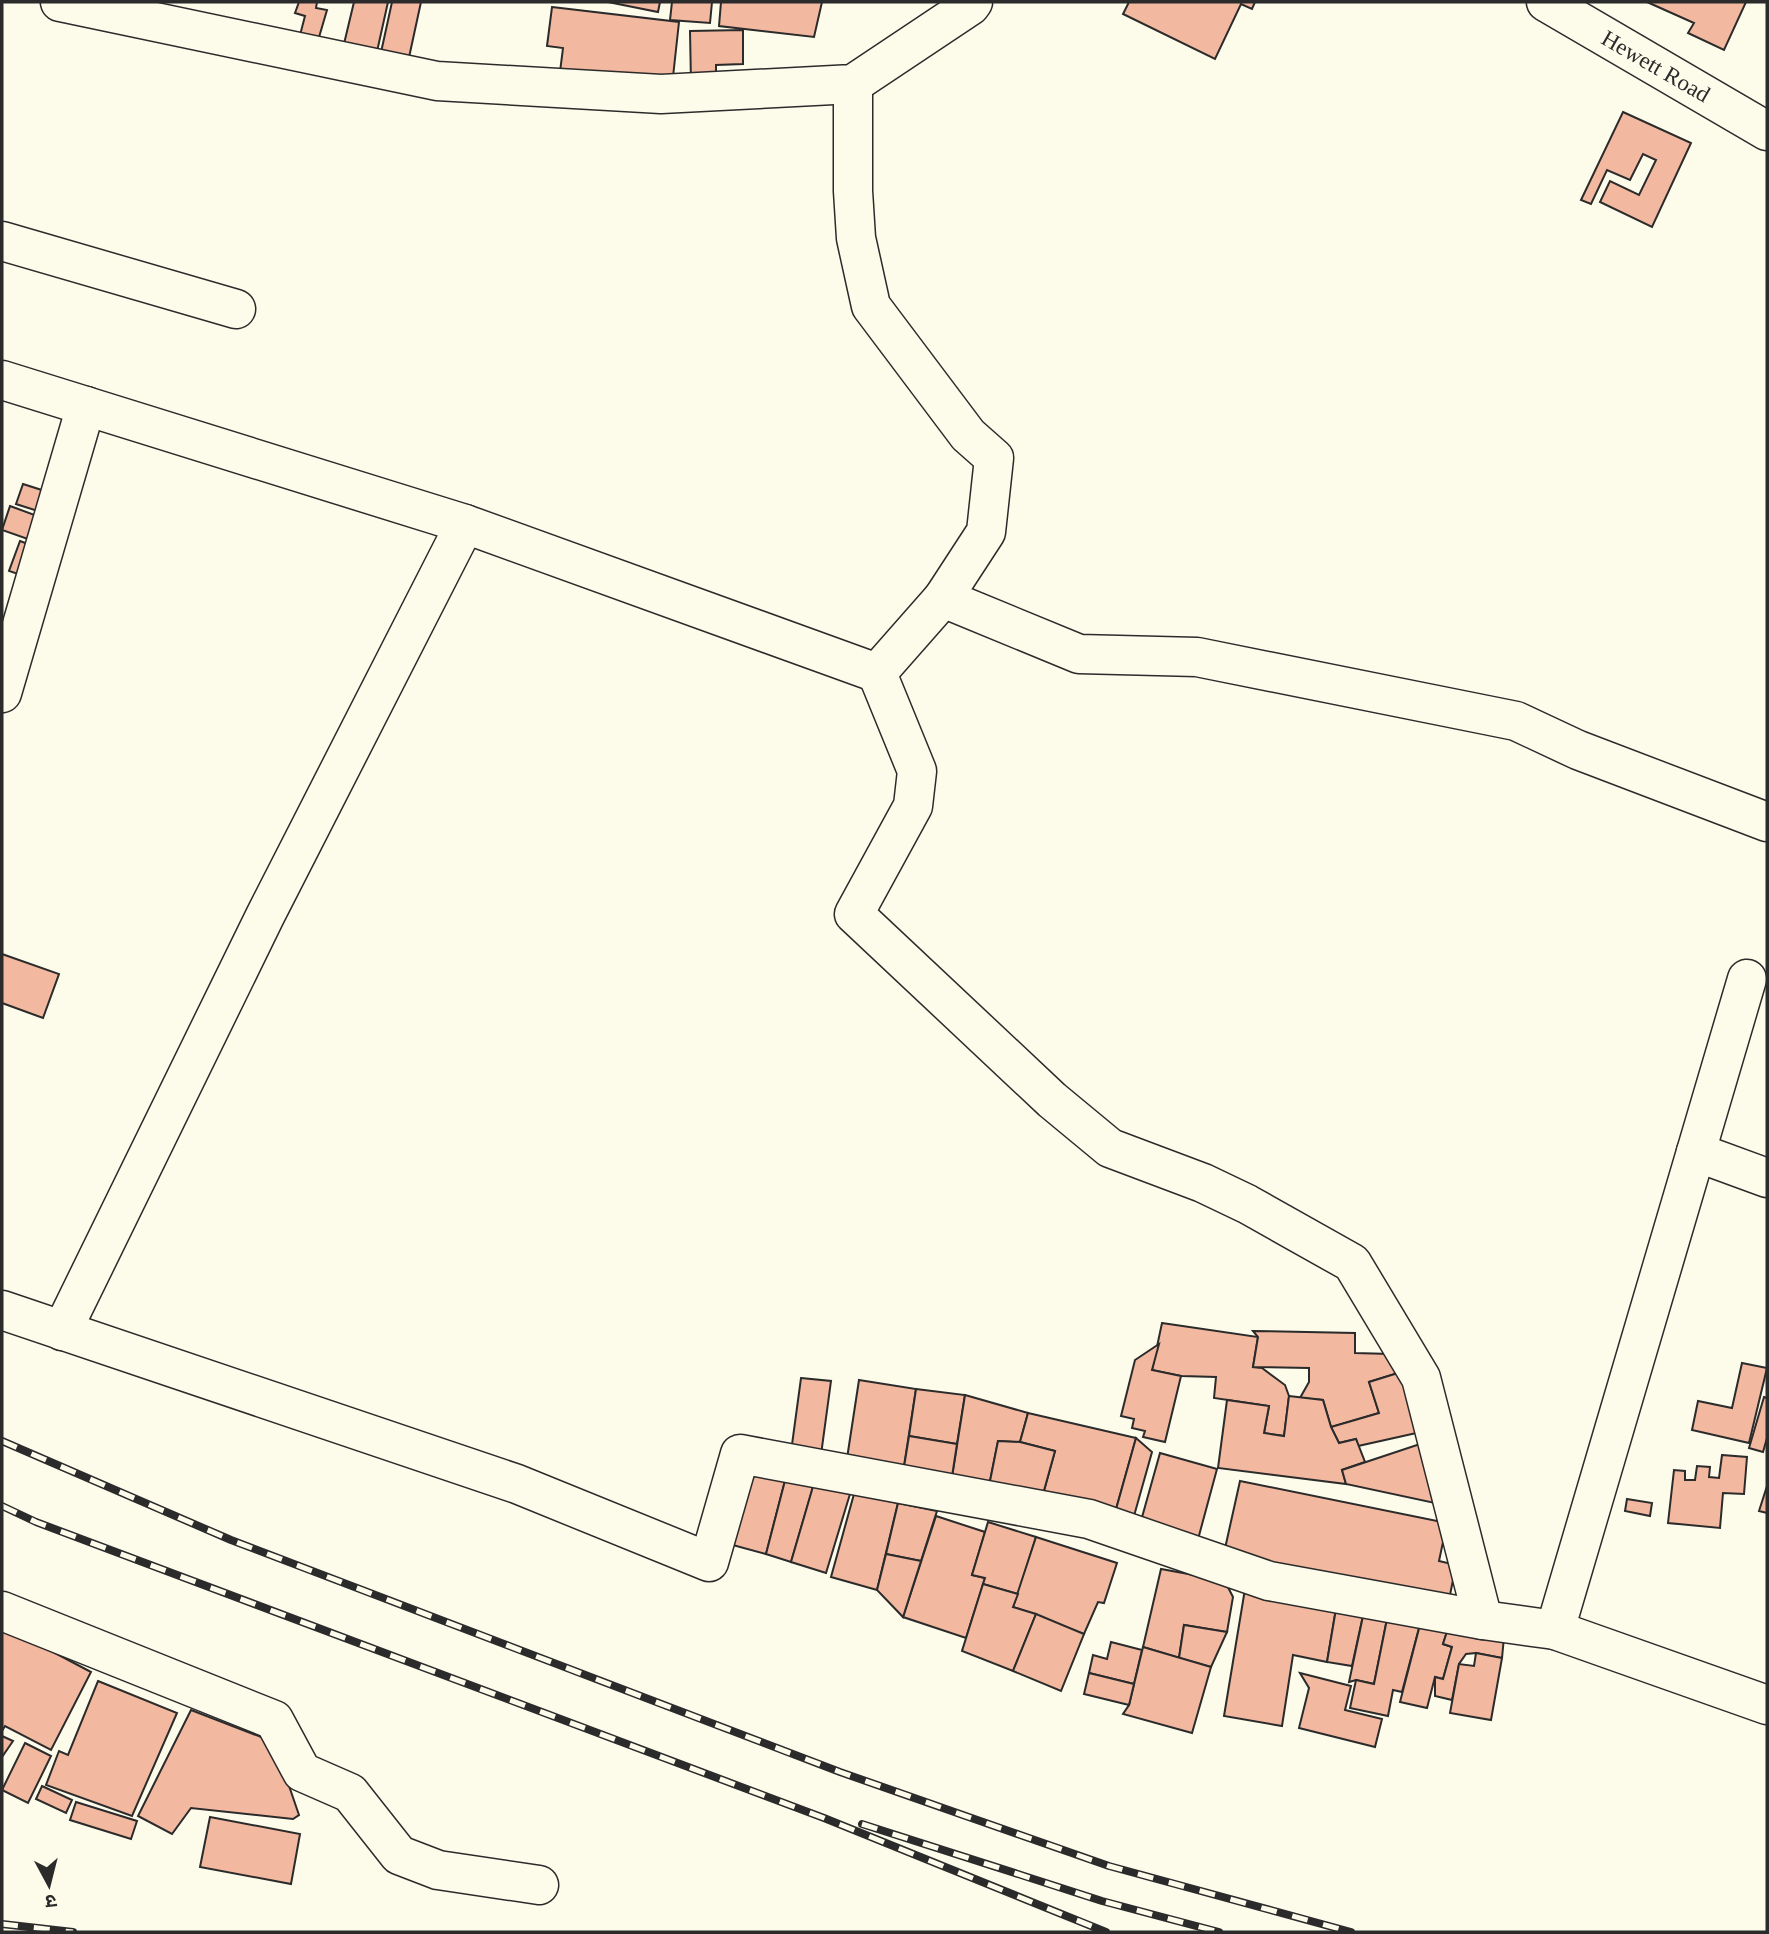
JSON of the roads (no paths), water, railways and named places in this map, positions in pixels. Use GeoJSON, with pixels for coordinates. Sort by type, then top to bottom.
{"type":"FeatureCollection","features":[{"type":"Feature","properties":{"kind":"street"},"geometry":{"type":"LineString","coordinates":[[60,2],[197,16],[438,81],[661,94],[853,84],[973,2]]}},
{"type":"Feature","properties":{"kind":"street","name":"Hewett Road"},"geometry":{"type":"LineString","coordinates":[[1546,2],[1767,131]]}},
{"type":"Feature","properties":{"kind":"street"},"geometry":{"type":"LineString","coordinates":[[853,84],[856,238],[871,306],[968,435],[995,458],[986,533],[943,598],[877,673]]}},
{"type":"Feature","properties":{"kind":"street"},"geometry":{"type":"LineString","coordinates":[[2,241],[236,309]]}},
{"type":"Feature","properties":{"kind":"street"},"geometry":{"type":"LineString","coordinates":[[2,380],[465,524],[877,673],[916,771],[913,806],[854,914],[1052,1100],[1110,1149],[1203,1183],[1352,1263],[1421,1378],[1483,1620]]}},
{"type":"Feature","properties":{"kind":"street"},"geometry":{"type":"LineString","coordinates":[[2,693],[86,406]]}},
{"type":"Feature","properties":{"kind":"street"},"geometry":{"type":"LineString","coordinates":[[62,1331],[265,916],[465,524]]}},
{"type":"Feature","properties":{"kind":"street"},"geometry":{"type":"LineString","coordinates":[[943,598],[1079,654],[1197,657],[1517,720],[1578,750],[1767,822]]}},
{"type":"Feature","properties":{"kind":"street"},"geometry":{"type":"LineString","coordinates":[[1555,1630],[1747,979]]}},
{"type":"Feature","properties":{"kind":"street"},"geometry":{"type":"LineString","coordinates":[[1696,1152],[1767,1178]]}},
{"type":"Feature","properties":{"kind":"street"},"geometry":{"type":"LineString","coordinates":[[2,1310],[517,1484],[709,1562],[740,1454],[1089,1519],[1269,1581],[1483,1620],[1555,1630],[1767,1705]]}},
{"type":"Feature","properties":{"kind":"street"},"geometry":{"type":"LineString","coordinates":[[2,1611],[274,1720],[302,1772],[350,1793],[399,1854],[438,1870],[539,1885]]}},
{"type":"Feature","properties":{"kind":"railway"},"geometry":{"type":"LineString","coordinates":[[2,1441],[231,1540],[840,1772],[1109,1866],[1351,1932]]}},
{"type":"Feature","properties":{"kind":"railway"},"geometry":{"type":"LineString","coordinates":[[2,1506],[36,1522],[824,1818],[1106,1932]]}},
{"type":"Feature","properties":{"kind":"railway"},"geometry":{"type":"LineString","coordinates":[[862,1824],[1102,1901],[1219,1932]]}},
{"type":"Feature","properties":{"kind":"railway"},"geometry":{"type":"LineString","coordinates":[[2,1924],[73,1932]]}}]}
